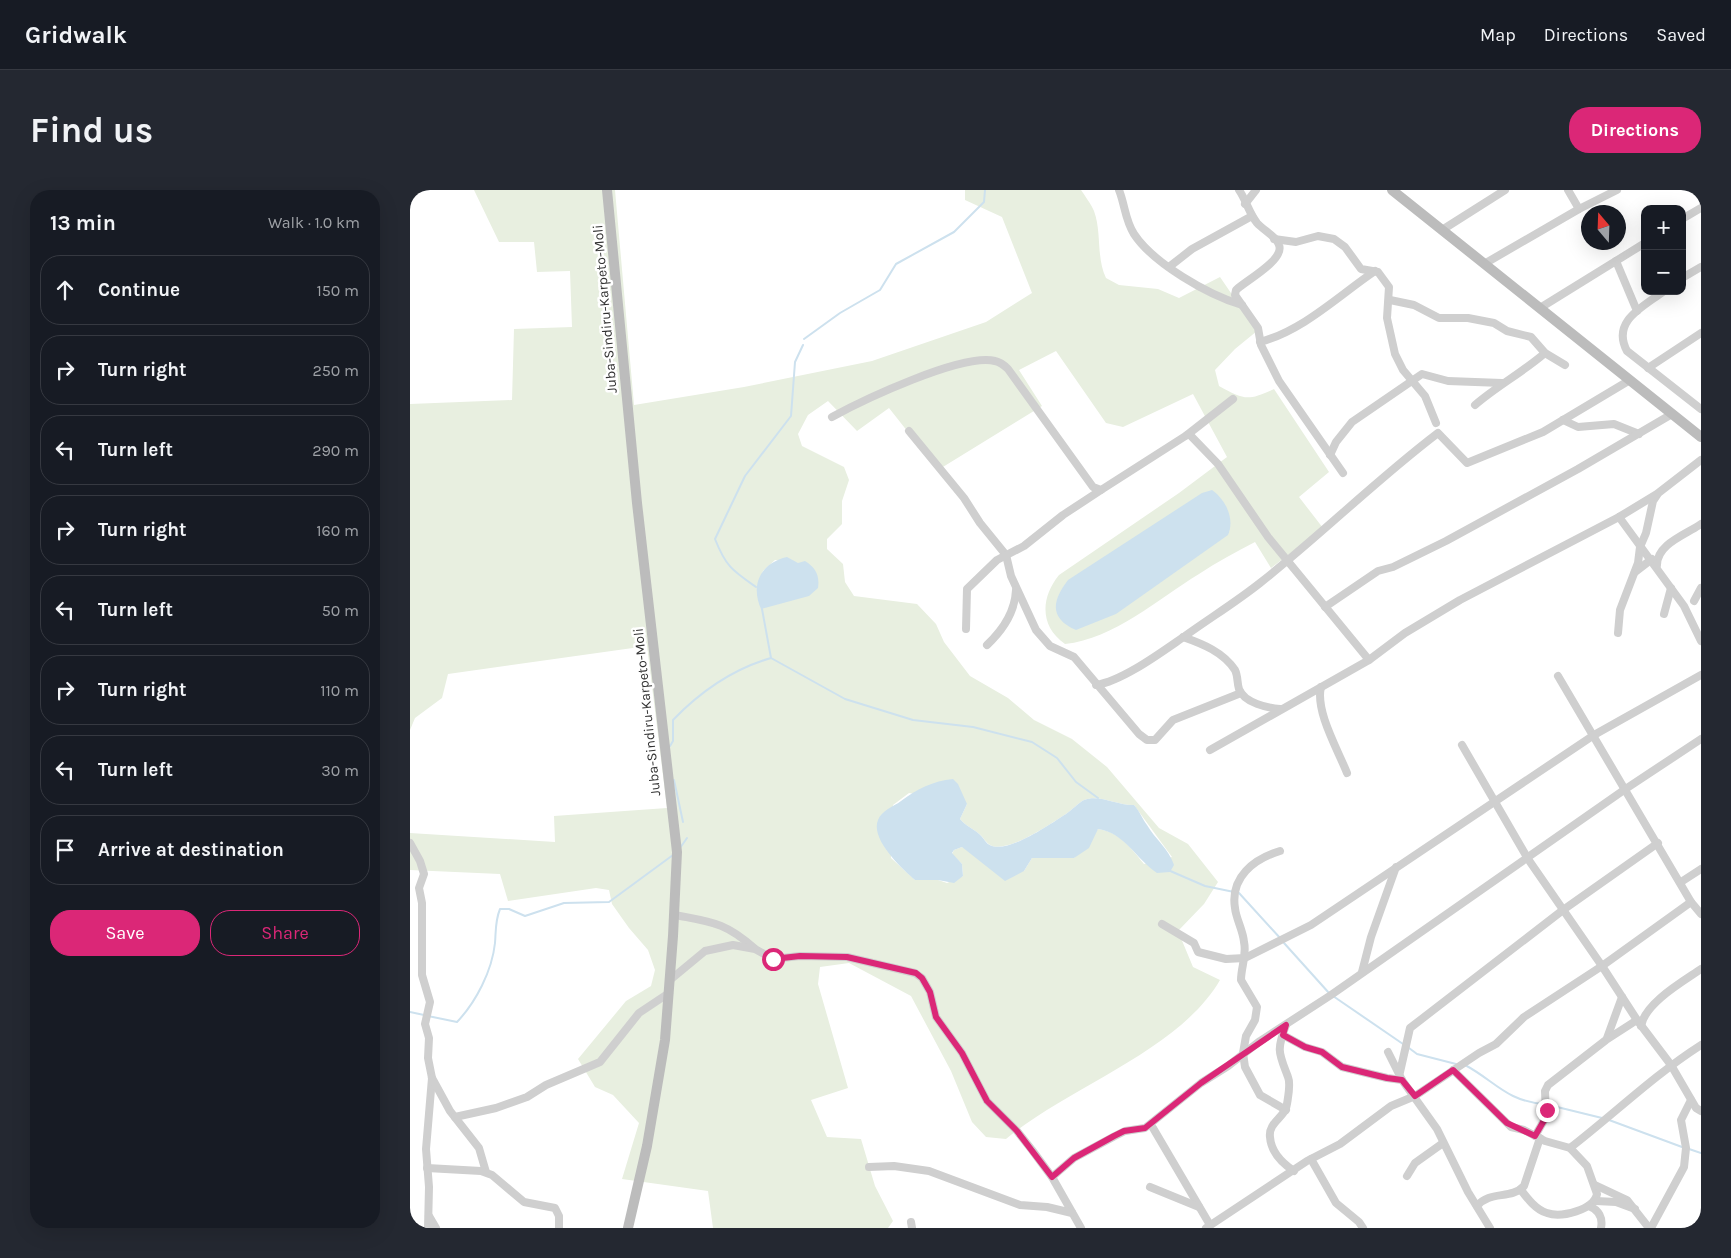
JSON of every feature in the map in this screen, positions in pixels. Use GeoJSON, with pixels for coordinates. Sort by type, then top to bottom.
{"type":"FeatureCollection","features":[{"type":"Feature","properties":{"kind":"main road","name":"Juba-Sindiru-Karpeto-Moli"},"geometry":{"type":"LineString","coordinates":[[607,190],[637,503],[675,828],[677,880],[665,1040],[652,1122],[628,1228]]}},
{"type":"Feature","properties":{"kind":"main road"},"geometry":{"type":"LineString","coordinates":[[1392,190],[1701,437]]}},
{"type":"Feature","properties":{"kind":"street"},"geometry":{"type":"LineString","coordinates":[[1119,190],[1127,221],[1134,234],[1169,267],[1212,295],[1242,305]]}},
{"type":"Feature","properties":{"kind":"street"},"geometry":{"type":"LineString","coordinates":[[1239,190],[1252,216],[1279,243],[1279,253]]}},
{"type":"Feature","properties":{"kind":"street"},"geometry":{"type":"LineString","coordinates":[[1245,204],[1256,190]]}},
{"type":"Feature","properties":{"kind":"street"},"geometry":{"type":"LineString","coordinates":[[1442,230],[1505,190]]}},
{"type":"Feature","properties":{"kind":"street"},"geometry":{"type":"LineString","coordinates":[[1568,190],[1579,209]]}},
{"type":"Feature","properties":{"kind":"street"},"geometry":{"type":"LineString","coordinates":[[1484,264],[1579,209],[1617,190]]}},
{"type":"Feature","properties":{"kind":"street"},"geometry":{"type":"LineString","coordinates":[[1686,217],[1701,208]]}},
{"type":"Feature","properties":{"kind":"street"},"geometry":{"type":"LineString","coordinates":[[1169,267],[1192,249],[1252,216]]}},
{"type":"Feature","properties":{"kind":"street"},"geometry":{"type":"LineString","coordinates":[[1343,473],[1279,381],[1260,342],[1258,328],[1235,295],[1236,290],[1272,262],[1279,253],[1296,242],[1318,236],[1334,239],[1345,247],[1361,269],[1374,271],[1383,276],[1389,287],[1390,300],[1387,318],[1395,354],[1403,370],[1425,396],[1436,422]]}},
{"type":"Feature","properties":{"kind":"street"},"geometry":{"type":"LineString","coordinates":[[1274,239],[1296,242]]}},
{"type":"Feature","properties":{"kind":"street"},"geometry":{"type":"LineString","coordinates":[[1540,308],[1641,244]]}},
{"type":"Feature","properties":{"kind":"street"},"geometry":{"type":"LineString","coordinates":[[1616,260],[1637,311]]}},
{"type":"Feature","properties":{"kind":"street"},"geometry":{"type":"LineString","coordinates":[[1686,276],[1701,267]]}},
{"type":"Feature","properties":{"kind":"street"},"geometry":{"type":"LineString","coordinates":[[1260,342],[1276,337],[1313,317],[1374,271]]}},
{"type":"Feature","properties":{"kind":"street"},"geometry":{"type":"LineString","coordinates":[[1659,295],[1637,311],[1623,327],[1622,341],[1627,351],[1701,409]]}},
{"type":"Feature","properties":{"kind":"street"},"geometry":{"type":"LineString","coordinates":[[1390,300],[1414,305],[1439,318],[1468,318],[1494,323],[1507,331],[1531,338],[1545,353],[1565,364]]}},
{"type":"Feature","properties":{"kind":"street"},"geometry":{"type":"LineString","coordinates":[[1648,368],[1701,333]]}},
{"type":"Feature","properties":{"kind":"street"},"geometry":{"type":"LineString","coordinates":[[1475,405],[1502,383],[1525,370],[1545,353]]}},
{"type":"Feature","properties":{"kind":"street"},"geometry":{"type":"LineString","coordinates":[[832,417],[930,372],[965,362],[994,360],[1008,369],[1093,487],[1101,490]]}},
{"type":"Feature","properties":{"kind":"street"},"geometry":{"type":"LineString","coordinates":[[1330,455],[1336,442],[1352,422],[1418,376],[1426,374],[1448,381],[1502,383]]}},
{"type":"Feature","properties":{"kind":"street"},"geometry":{"type":"LineString","coordinates":[[1096,685],[1108,682],[1157,656],[1259,584],[1396,465],[1438,433],[1467,463],[1543,432],[1630,380]]}},
{"type":"Feature","properties":{"kind":"street"},"geometry":{"type":"LineString","coordinates":[[966,629],[967,589],[987,568],[1006,554],[1024,546],[1063,515],[1187,434],[1233,399]]}},
{"type":"Feature","properties":{"kind":"street"},"geometry":{"type":"LineString","coordinates":[[1326,607],[1378,571],[1393,567],[1446,541],[1578,469],[1672,414]]}},
{"type":"Feature","properties":{"kind":"street"},"geometry":{"type":"LineString","coordinates":[[1563,420],[1578,426],[1614,424],[1639,434]]}},
{"type":"Feature","properties":{"kind":"street"},"geometry":{"type":"LineString","coordinates":[[909,431],[964,498],[980,523],[1006,554],[1016,588],[1030,622],[1050,646],[1074,657],[1139,734],[1151,741],[1158,739],[1169,722],[1241,693]]}},
{"type":"Feature","properties":{"kind":"street"},"geometry":{"type":"LineString","coordinates":[[1187,434],[1194,437],[1218,464],[1249,512],[1369,660]]}},
{"type":"Feature","properties":{"kind":"street"},"geometry":{"type":"LineString","coordinates":[[1210,750],[1369,660],[1405,632],[1460,600],[1620,517],[1657,494],[1701,460]]}},
{"type":"Feature","properties":{"kind":"street"},"geometry":{"type":"LineString","coordinates":[[1618,633],[1620,610],[1635,572],[1653,500],[1657,494]]}},
{"type":"Feature","properties":{"kind":"street"},"geometry":{"type":"LineString","coordinates":[[1620,517],[1671,588],[1694,624],[1701,641]]}},
{"type":"Feature","properties":{"kind":"street"},"geometry":{"type":"LineString","coordinates":[[1635,572],[1654,562],[1666,546],[1701,524]]}},
{"type":"Feature","properties":{"kind":"street"},"geometry":{"type":"LineString","coordinates":[[987,645],[998,635],[1010,616],[1016,588]]}},
{"type":"Feature","properties":{"kind":"street"},"geometry":{"type":"LineString","coordinates":[[1664,614],[1671,588]]}},
{"type":"Feature","properties":{"kind":"street"},"geometry":{"type":"LineString","coordinates":[[1694,601],[1701,588]]}},
{"type":"Feature","properties":{"kind":"street"},"geometry":{"type":"LineString","coordinates":[[1183,637],[1212,649],[1219,655],[1235,671],[1241,693],[1260,704],[1280,709]]}},
{"type":"Feature","properties":{"kind":"street"},"geometry":{"type":"LineString","coordinates":[[1162,924],[1194,943],[1198,952],[1226,959],[1245,958],[1311,925],[1594,735],[1701,675]]}},
{"type":"Feature","properties":{"kind":"street"},"geometry":{"type":"LineString","coordinates":[[1558,676],[1594,735],[1624,790],[1681,882],[1691,902],[1701,914]]}},
{"type":"Feature","properties":{"kind":"street"},"geometry":{"type":"LineString","coordinates":[[1321,687],[1319,696],[1323,713],[1347,773]]}},
{"type":"Feature","properties":{"kind":"street"},"geometry":{"type":"LineString","coordinates":[[1052,1177],[1074,1158],[1114,1136],[1124,1131],[1145,1128],[1243,1053],[1701,739]]}},
{"type":"Feature","properties":{"kind":"street"},"geometry":{"type":"LineString","coordinates":[[1462,745],[1528,859],[1639,1023],[1671,1065],[1696,1108],[1701,1111]]}},
{"type":"Feature","properties":{"kind":"street"},"geometry":{"type":"LineString","coordinates":[[410,843],[420,861],[424,874],[419,888],[422,904],[422,975],[430,1002],[424,1024],[429,1038],[428,1058],[432,1078],[426,1149],[428,1228]]}},
{"type":"Feature","properties":{"kind":"street"},"geometry":{"type":"LineString","coordinates":[[1401,1076],[1410,1028],[1563,910],[1658,843]]}},
{"type":"Feature","properties":{"kind":"street"},"geometry":{"type":"LineString","coordinates":[[1280,851],[1256,860],[1243,875],[1235,892],[1235,910],[1245,943],[1245,958],[1241,980],[1257,1007],[1255,1020],[1246,1036],[1243,1053],[1249,1076],[1260,1095],[1286,1110]]}},
{"type":"Feature","properties":{"kind":"street"},"geometry":{"type":"LineString","coordinates":[[1362,972],[1370,937],[1396,867]]}},
{"type":"Feature","properties":{"kind":"street"},"geometry":{"type":"LineString","coordinates":[[1681,882],[1701,868]]}},
{"type":"Feature","properties":{"kind":"street"},"geometry":{"type":"LineString","coordinates":[[1153,1128],[1208,1226],[1294,1170],[1347,1140],[1391,1106],[1415,1096],[1496,1044],[1524,1017],[1602,966],[1691,902]]}},
{"type":"Feature","properties":{"kind":"street"},"geometry":{"type":"LineString","coordinates":[[675,915],[721,924],[732,930],[755,949],[773,959],[800,956],[847,957],[916,973],[922,978],[930,992],[936,1017],[962,1053],[987,1101],[1017,1131],[1052,1177],[1081,1228]]}},
{"type":"Feature","properties":{"kind":"street"},"geometry":{"type":"LineString","coordinates":[[670,980],[705,951],[732,945],[755,949]]}},
{"type":"Feature","properties":{"kind":"street"},"geometry":{"type":"LineString","coordinates":[[1478,1206],[1482,1200],[1489,1197],[1512,1194],[1524,1186],[1537,1137],[1546,1117],[1545,1091],[1548,1085],[1606,1040],[1639,1023],[1645,1013],[1675,986],[1701,969]]}},
{"type":"Feature","properties":{"kind":"street"},"geometry":{"type":"LineString","coordinates":[[456,1118],[527,1098],[546,1085],[600,1062],[639,1014],[669,993]]}},
{"type":"Feature","properties":{"kind":"street"},"geometry":{"type":"LineString","coordinates":[[1606,1040],[1613,1026],[1622,997]]}},
{"type":"Feature","properties":{"kind":"street"},"geometry":{"type":"LineString","coordinates":[[1286,1025],[1280,1055],[1289,1080],[1286,1110],[1270,1129],[1270,1137],[1279,1159],[1294,1170]]}},
{"type":"Feature","properties":{"kind":"street"},"geometry":{"type":"LineString","coordinates":[[1283,1035],[1305,1047],[1322,1052],[1342,1067],[1380,1077],[1401,1076]]}},
{"type":"Feature","properties":{"kind":"street"},"geometry":{"type":"LineString","coordinates":[[1570,1148],[1608,1119],[1671,1065],[1701,1045]]}},
{"type":"Feature","properties":{"kind":"street"},"geometry":{"type":"LineString","coordinates":[[1388,1052],[1443,1143],[1490,1228]]}},
{"type":"Feature","properties":{"kind":"street"},"geometry":{"type":"LineString","coordinates":[[1453,1070],[1507,1123],[1537,1137],[1570,1148],[1587,1166],[1595,1186],[1593,1203],[1600,1215],[1602,1228]]}},
{"type":"Feature","properties":{"kind":"street"},"geometry":{"type":"LineString","coordinates":[[432,1078],[456,1118],[479,1148],[486,1172]]}},
{"type":"Feature","properties":{"kind":"street"},"geometry":{"type":"LineString","coordinates":[[1595,1186],[1620,1195],[1635,1209],[1650,1228],[1684,1166],[1686,1148],[1681,1120],[1691,1100]]}},
{"type":"Feature","properties":{"kind":"street"},"geometry":{"type":"LineString","coordinates":[[1407,1176],[1415,1163],[1443,1143]]}},
{"type":"Feature","properties":{"kind":"street"},"geometry":{"type":"LineString","coordinates":[[1311,1160],[1336,1202],[1359,1222],[1363,1228]]}},
{"type":"Feature","properties":{"kind":"street"},"geometry":{"type":"LineString","coordinates":[[869,1167],[894,1166],[928,1171],[1020,1206],[1047,1207],[1072,1213]]}},
{"type":"Feature","properties":{"kind":"street"},"geometry":{"type":"LineString","coordinates":[[427,1168],[486,1172],[524,1202],[555,1208],[559,1216],[559,1228]]}},
{"type":"Feature","properties":{"kind":"street"},"geometry":{"type":"LineString","coordinates":[[1150,1187],[1199,1207]]}},
{"type":"Feature","properties":{"kind":"street"},"geometry":{"type":"LineString","coordinates":[[1520,1190],[1540,1210],[1548,1214],[1557,1214],[1593,1203],[1616,1202],[1635,1209]]}},
{"type":"Feature","properties":{"kind":"street"},"geometry":{"type":"LineString","coordinates":[[429,1216],[436,1228]]}},
{"type":"Feature","properties":{"kind":"green space"},"geometry":{"type":"Polygon","coordinates":[[[474,190],[615,190],[634,405],[744,387],[872,361],[986,322],[1032,293],[1002,217],[965,200],[965,190],[1081,190],[1093,208],[1098,228],[1101,262],[1106,278],[1119,285],[1158,289],[1179,298],[1220,277],[1257,331],[1235,349],[1215,370],[1219,386],[1246,397],[1258,396],[1274,389],[1329,472],[1299,497],[1323,528],[1271,568],[1255,542],[1213,565],[1118,626],[1083,641],[1065,644],[1051,629],[1046,611],[1049,593],[1059,575],[1179,493],[1227,457],[1193,394],[1123,427],[1106,423],[1056,351],[1019,370],[1042,406],[938,470],[889,408],[857,431],[828,401],[808,415],[798,434],[802,446],[844,467],[849,480],[842,501],[842,524],[827,539],[827,549],[843,564],[845,582],[854,596],[917,604],[936,624],[944,642],[970,676],[1008,698],[1034,720],[1072,739],[1107,767],[1159,828],[1188,844],[1218,882],[1204,904],[1178,931],[1193,967],[1220,980],[1202,1005],[1151,1048],[1031,1120],[1006,1139],[986,1137],[972,1122],[951,1071],[911,996],[849,963],[820,967],[818,984],[848,1088],[811,1100],[827,1137],[861,1139],[875,1186],[893,1221],[888,1228],[713,1228],[708,1191],[622,1179],[639,1123],[613,1095],[595,1087],[578,1059],[626,1001],[651,986],[655,970],[648,950],[612,904],[609,890],[596,888],[508,901],[500,874],[410,870],[410,833],[555,842],[554,816],[667,808],[647,646],[448,674],[442,698],[415,718],[410,730],[410,404],[512,400],[514,329],[572,327],[570,271],[537,272],[534,242],[499,242],[474,190]],[[775,560],[763,571],[758,584],[798,563],[775,560]],[[909,793],[893,805],[891,858],[915,880],[938,880],[947,883],[963,876],[962,864],[952,854],[954,850],[962,847],[1024,871],[1032,858],[1074,858],[1098,829],[1113,833],[1119,837],[1144,864],[1172,857],[1134,805],[1096,798],[1084,800],[1066,814],[1030,836],[1000,847],[990,845],[960,819],[967,804],[909,793]]]}},
{"type":"Feature","properties":{"kind":"water"},"geometry":{"type":"Polygon","coordinates":[[[1212,490],[1228,510],[1230,529],[1228,535],[1116,614],[1076,630],[1061,620],[1057,614],[1056,602],[1068,580],[1202,493],[1212,490]]]}},
{"type":"Feature","properties":{"kind":"water"},"geometry":{"type":"Polygon","coordinates":[[[787,557],[798,563],[805,561],[812,566],[817,575],[818,588],[809,596],[761,609],[757,591],[760,576],[770,564],[787,557]]]}},
{"type":"Feature","properties":{"kind":"water"},"geometry":{"type":"Polygon","coordinates":[[[953,779],[958,784],[967,804],[960,819],[992,846],[1000,847],[1020,841],[1066,814],[1084,800],[1096,798],[1134,805],[1150,830],[1169,854],[1174,865],[1170,872],[1157,873],[1123,841],[1107,831],[1098,829],[1089,848],[1074,858],[1032,858],[1024,871],[1005,881],[962,847],[954,850],[952,853],[962,864],[963,876],[954,883],[938,880],[915,880],[895,861],[883,844],[877,828],[878,820],[885,811],[919,789],[953,779]]]}},
{"type":"Feature","properties":{"kind":"waterway"},"geometry":{"type":"LineString","coordinates":[[804,339],[840,313],[880,290],[896,264],[954,232],[984,202],[985,190]]}},
{"type":"Feature","properties":{"kind":"waterway"},"geometry":{"type":"LineString","coordinates":[[756,587],[731,568],[715,539],[745,476],[791,416],[795,362],[803,345]]}},
{"type":"Feature","properties":{"kind":"waterway"},"geometry":{"type":"LineString","coordinates":[[762,609],[771,658]]}},
{"type":"Feature","properties":{"kind":"waterway"},"geometry":{"type":"LineString","coordinates":[[670,746],[673,741],[673,720],[694,700],[730,675],[771,658],[845,699],[913,720],[973,727],[1032,742],[1057,758],[1076,782],[1098,798]]}},
{"type":"Feature","properties":{"kind":"waterway"},"geometry":{"type":"LineString","coordinates":[[674,780],[683,822]]}},
{"type":"Feature","properties":{"kind":"waterway"},"geometry":{"type":"LineString","coordinates":[[680,848],[687,838]]}},
{"type":"Feature","properties":{"kind":"waterway"},"geometry":{"type":"LineString","coordinates":[[428,1016],[457,1022],[471,1005],[487,975],[493,954],[496,922],[500,909],[509,909],[525,916],[564,903],[609,902],[673,855]]}},
{"type":"Feature","properties":{"kind":"waterway"},"geometry":{"type":"LineString","coordinates":[[1168,870],[1205,886],[1234,892]]}},
{"type":"Feature","properties":{"kind":"waterway"},"geometry":{"type":"LineString","coordinates":[[1239,893],[1281,939]]}},
{"type":"Feature","properties":{"kind":"waterway"},"geometry":{"type":"LineString","coordinates":[[1284,943],[1329,993]]}},
{"type":"Feature","properties":{"kind":"waterway"},"geometry":{"type":"LineString","coordinates":[[1333,996],[1403,1044]]}},
{"type":"Feature","properties":{"kind":"waterway"},"geometry":{"type":"LineString","coordinates":[[410,1012],[424,1015]]}},
{"type":"Feature","properties":{"kind":"waterway"},"geometry":{"type":"LineString","coordinates":[[1409,1048],[1417,1054],[1456,1064]]}},
{"type":"Feature","properties":{"kind":"waterway"},"geometry":{"type":"LineString","coordinates":[[1465,1065],[1510,1095],[1544,1104]]}},
{"type":"Feature","properties":{"kind":"waterway"},"geometry":{"type":"LineString","coordinates":[[1549,1105],[1602,1118]]}},
{"type":"Feature","properties":{"kind":"waterway"},"geometry":{"type":"LineString","coordinates":[[1609,1120],[1682,1147]]}},
{"type":"Feature","properties":{"kind":"waterway"},"geometry":{"type":"LineString","coordinates":[[1689,1149],[1701,1153]]}},
{"type":"Feature","properties":{"kind":"route"},"geometry":{"type":"LineString","coordinates":[[773,959],[779,960],[800,956],[847,957],[886,967],[904,968],[916,973],[922,978],[930,992],[936,1017],[962,1053],[987,1101],[1017,1131],[1052,1177],[1074,1158],[1114,1136],[1124,1131],[1136,1131],[1145,1128],[1201,1083],[1286,1025],[1283,1035],[1305,1047],[1322,1052],[1335,1064],[1364,1073],[1402,1080],[1415,1096],[1453,1070],[1507,1123],[1535,1136],[1546,1117],[1547,1110]]}}]}
